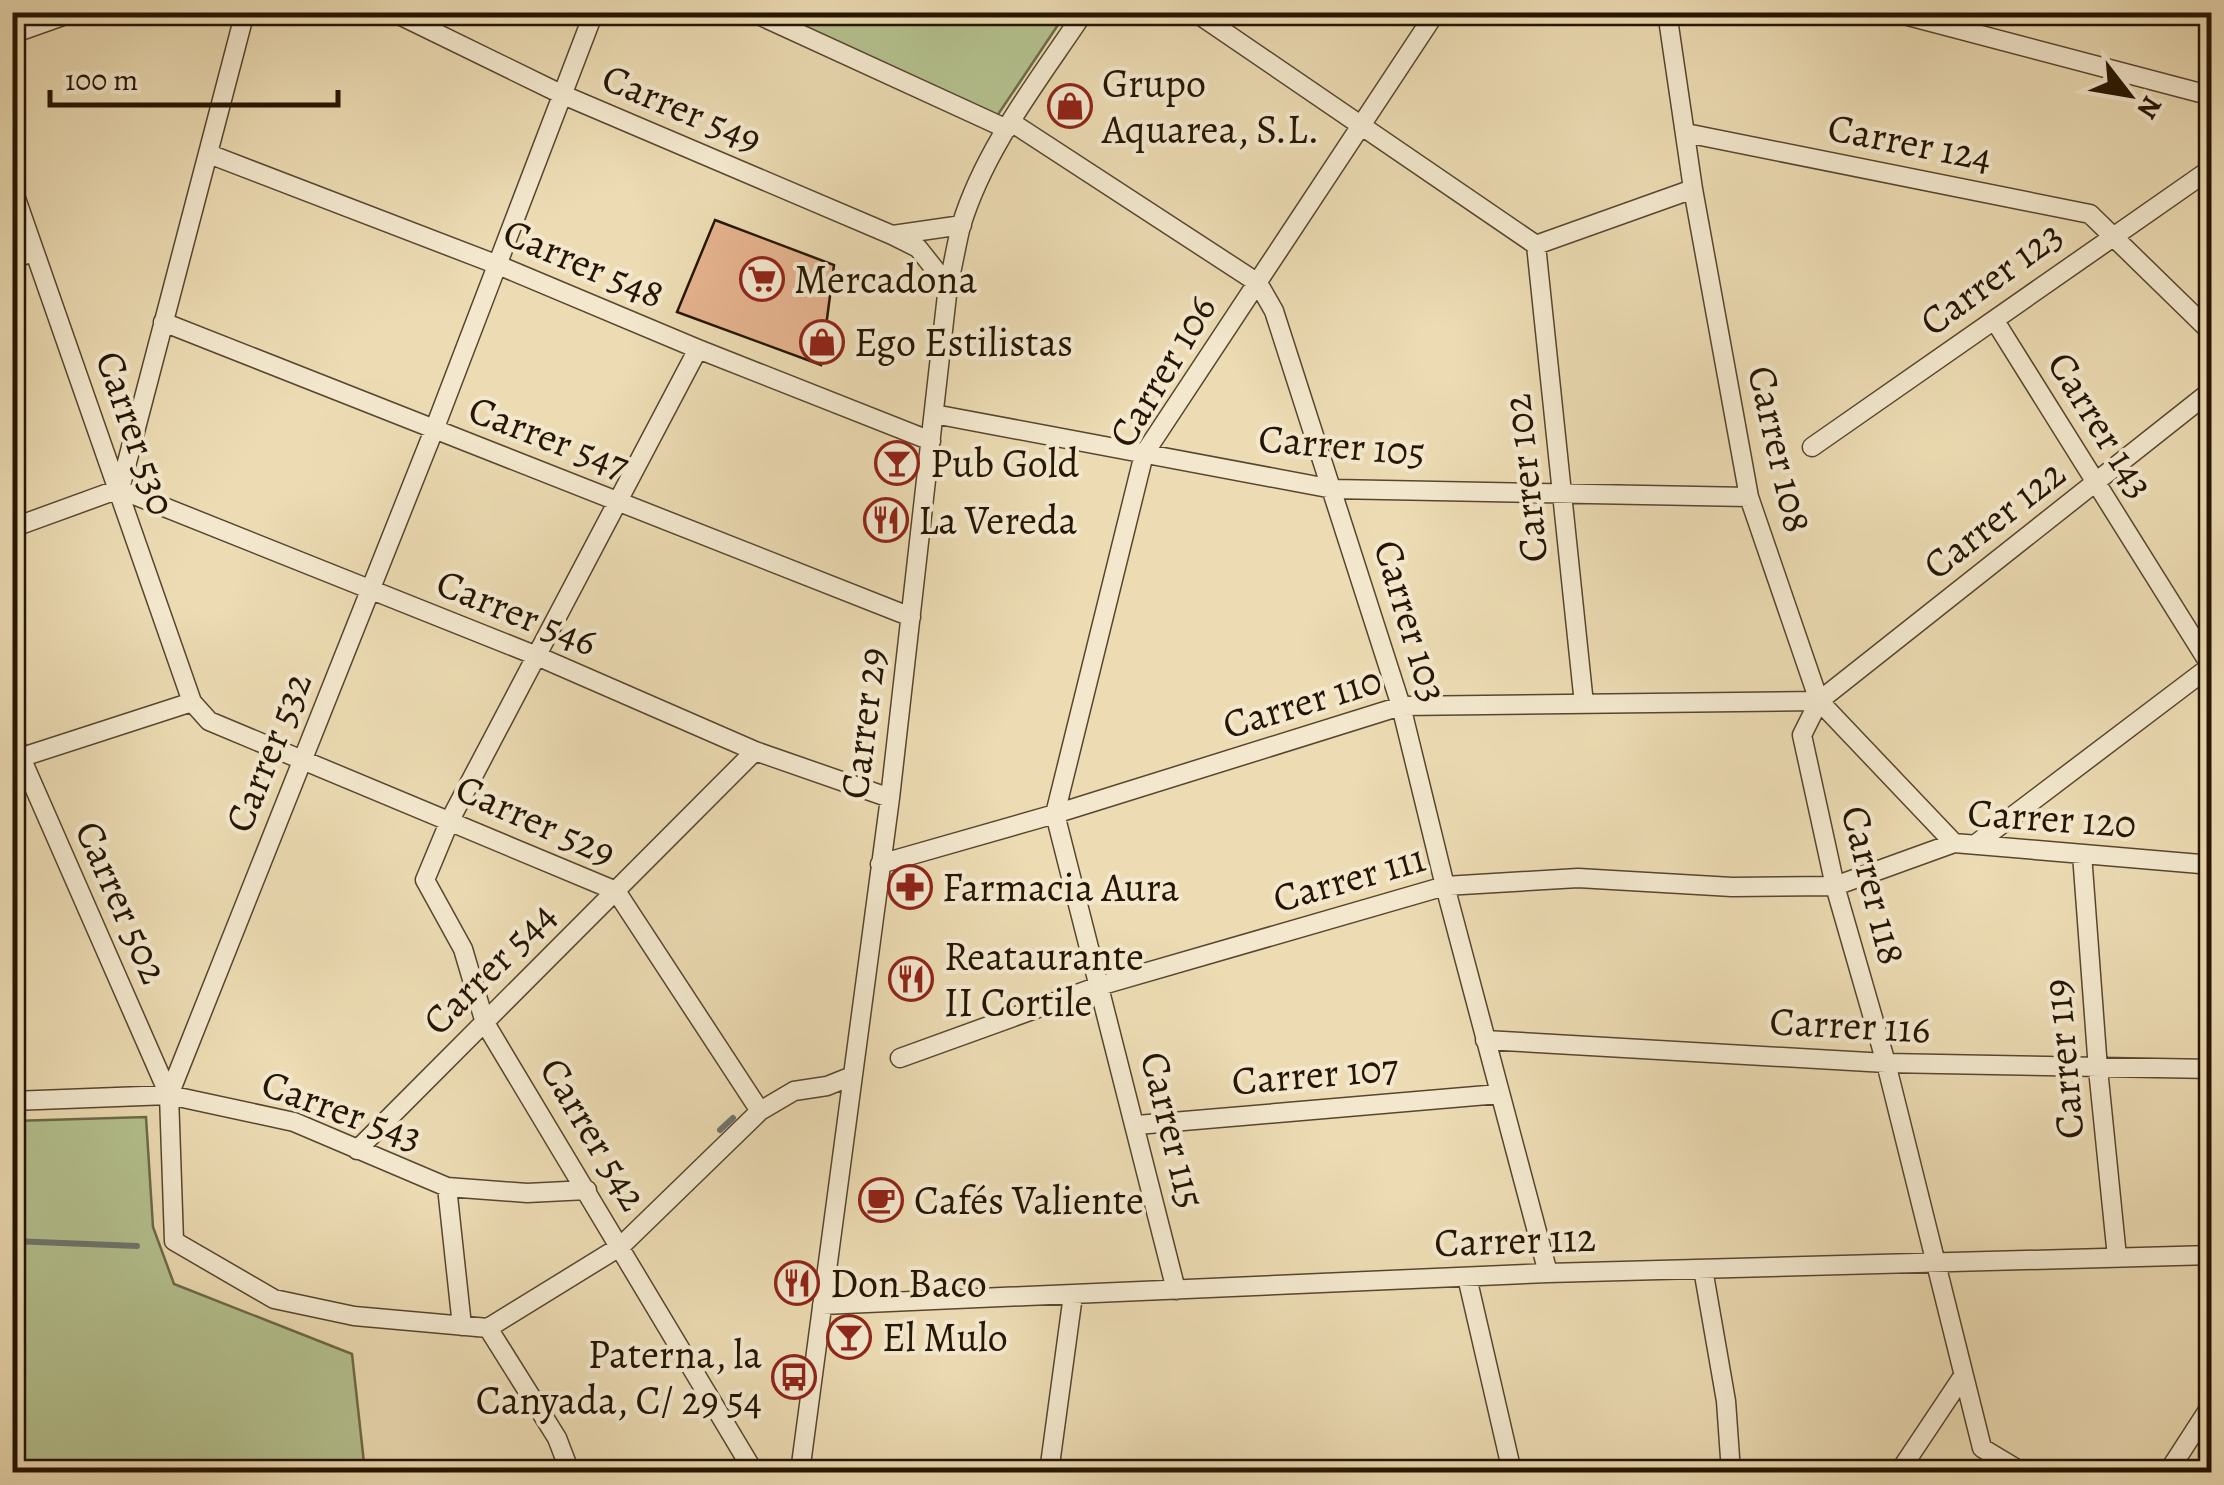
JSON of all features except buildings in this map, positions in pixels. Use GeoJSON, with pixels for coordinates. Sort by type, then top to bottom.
{"type":"FeatureCollection","features":[{"type":"Feature","properties":{"kind":"street"},"geometry":{"type":"LineString","coordinates":[[12,34],[74,12]]}},
{"type":"Feature","properties":{"kind":"street"},"geometry":{"type":"LineString","coordinates":[[12,528],[120,490],[245,12]]}},
{"type":"Feature","properties":{"kind":"street","name":"Carrer 549"},"geometry":{"type":"LineString","coordinates":[[392,12],[561,94],[892,235],[918,248],[948,286]]}},
{"type":"Feature","properties":{"kind":"street","name":"Carrer 532"},"geometry":{"type":"LineString","coordinates":[[462,1326],[354,1316],[274,1298],[174,1242],[169,1096],[434,430],[594,12]]}},
{"type":"Feature","properties":{"kind":"street"},"geometry":{"type":"LineString","coordinates":[[752,12],[1009,126],[1258,284]]}},
{"type":"Feature","properties":{"kind":"street","name":"Carrer 29"},"geometry":{"type":"LineString","coordinates":[[800,1472],[890,798],[948,286],[962,226],[986,166],[1084,12]]}},
{"type":"Feature","properties":{"kind":"street"},"geometry":{"type":"LineString","coordinates":[[1195,12],[1536,244],[1693,189]]}},
{"type":"Feature","properties":{"kind":"street","name":"Carrer 106"},"geometry":{"type":"LineString","coordinates":[[1056,814],[1144,454],[1436,12]]}},
{"type":"Feature","properties":{"kind":"street","name":"Carrer 108"},"geometry":{"type":"LineString","coordinates":[[1666,12],[1748,497],[1819,702],[1954,843]]}},
{"type":"Feature","properties":{"kind":"street"},"geometry":{"type":"LineString","coordinates":[[1893,12],[2212,96]]}},
{"type":"Feature","properties":{"kind":"street","name":"Carrer 124"},"geometry":{"type":"LineString","coordinates":[[1686,133],[2090,214],[2212,333]]}},
{"type":"Feature","properties":{"kind":"street","name":"Carrer 548"},"geometry":{"type":"LineString","coordinates":[[209,154],[498,265],[931,441]]}},
{"type":"Feature","properties":{"kind":"street","name":"Carrer 123"},"geometry":{"type":"LineString","coordinates":[[1812,447],[2212,168]]}},
{"type":"Feature","properties":{"kind":"street","name":"Carrer 530"},"geometry":{"type":"LineString","coordinates":[[12,187],[192,702]]}},
{"type":"Feature","properties":{"kind":"street"},"geometry":{"type":"LineString","coordinates":[[892,235],[962,226]]}},
{"type":"Feature","properties":{"kind":"street","name":"Carrer 102"},"geometry":{"type":"LineString","coordinates":[[1536,244],[1584,704]]}},
{"type":"Feature","properties":{"kind":"street"},"geometry":{"type":"LineString","coordinates":[[12,260],[34,250]]}},
{"type":"Feature","properties":{"kind":"street","name":"Carrer 103"},"geometry":{"type":"LineString","coordinates":[[1258,284],[1274,311],[1402,706],[1445,886],[1548,1274]]}},
{"type":"Feature","properties":{"kind":"street","name":"Carrer 143"},"geometry":{"type":"LineString","coordinates":[[1994,321],[2211,666]]}},
{"type":"Feature","properties":{"kind":"street","name":"Carrer 547"},"geometry":{"type":"LineString","coordinates":[[163,322],[911,617]]}},
{"type":"Feature","properties":{"kind":"street"},"geometry":{"type":"LineString","coordinates":[[450,820],[698,349]]}},
{"type":"Feature","properties":{"kind":"street","name":"Carrer 122"},"geometry":{"type":"LineString","coordinates":[[1819,702],[2212,390]]}},
{"type":"Feature","properties":{"kind":"street","name":"Carrer 105"},"geometry":{"type":"LineString","coordinates":[[934,414],[1333,488],[1748,497]]}},
{"type":"Feature","properties":{"kind":"street","name":"Carrer 546"},"geometry":{"type":"LineString","coordinates":[[120,490],[537,656],[756,751],[890,798]]}},
{"type":"Feature","properties":{"kind":"street"},"geometry":{"type":"LineString","coordinates":[[1977,843],[2211,666]]}},
{"type":"Feature","properties":{"kind":"street"},"geometry":{"type":"LineString","coordinates":[[17,759],[192,702]]}},
{"type":"Feature","properties":{"kind":"street","name":"Carrer 529"},"geometry":{"type":"LineString","coordinates":[[192,702],[209,722],[616,890],[760,1112]]}},
{"type":"Feature","properties":{"kind":"street","name":"Carrer 110"},"geometry":{"type":"LineString","coordinates":[[880,864],[1056,814],[1402,706],[1819,702]]}},
{"type":"Feature","properties":{"kind":"street","name":"Carrer 118"},"geometry":{"type":"LineString","coordinates":[[1819,702],[1802,735],[1835,886],[1886,1063],[1963,1376],[1982,1448],[2022,1472]]}},
{"type":"Feature","properties":{"kind":"street","name":"Carrer 502"},"geometry":{"type":"LineString","coordinates":[[12,737],[17,759],[169,1096]]}},
{"type":"Feature","properties":{"kind":"street","name":"Carrer 544"},"geometry":{"type":"LineString","coordinates":[[357,1150],[756,751]]}},
{"type":"Feature","properties":{"kind":"street","name":"Carrer 115"},"geometry":{"type":"LineString","coordinates":[[1056,814],[1176,1290]]}},
{"type":"Feature","properties":{"kind":"street","name":"Carrer 542"},"geometry":{"type":"LineString","coordinates":[[450,820],[424,880],[463,949],[486,1023],[754,1472]]}},
{"type":"Feature","properties":{"kind":"street","name":"Carrer 120"},"geometry":{"type":"LineString","coordinates":[[1835,886],[1954,843],[2212,866]]}},
{"type":"Feature","properties":{"kind":"street","name":"Carrer 119"},"geometry":{"type":"LineString","coordinates":[[2082,854],[2098,1068],[2118,1258]]}},
{"type":"Feature","properties":{"kind":"street","name":"Carrer 111"},"geometry":{"type":"LineString","coordinates":[[900,1058],[1098,986],[1445,886],[1578,878],[1732,888],[1835,886]]}},
{"type":"Feature","properties":{"kind":"street","name":"Carrer 116"},"geometry":{"type":"LineString","coordinates":[[1485,1040],[1886,1063],[2212,1069]]}},
{"type":"Feature","properties":{"kind":"street"},"geometry":{"type":"LineString","coordinates":[[447,1186],[462,1326],[488,1328],[622,1246],[760,1112],[794,1091],[827,1086],[852,1076]]}},
{"type":"Feature","properties":{"kind":"street","name":"Carrer 107"},"geometry":{"type":"LineString","coordinates":[[1137,1125],[1499,1094]]}},
{"type":"Feature","properties":{"kind":"street","name":"Carrer 543"},"geometry":{"type":"LineString","coordinates":[[12,1101],[169,1096],[294,1122],[447,1186],[527,1193],[587,1190]]}},
{"type":"Feature","properties":{"kind":"street","name":"Carrer 112"},"geometry":{"type":"LineString","coordinates":[[822,1305],[1548,1274],[2212,1255]]}},
{"type":"Feature","properties":{"kind":"street"},"geometry":{"type":"LineString","coordinates":[[1702,1269],[1726,1401],[1732,1472]]}},
{"type":"Feature","properties":{"kind":"street"},"geometry":{"type":"LineString","coordinates":[[1467,1277],[1512,1472]]}},
{"type":"Feature","properties":{"kind":"street"},"geometry":{"type":"LineString","coordinates":[[1049,1472],[1073,1295]]}},
{"type":"Feature","properties":{"kind":"street"},"geometry":{"type":"LineString","coordinates":[[488,1328],[557,1438],[570,1472]]}},
{"type":"Feature","properties":{"kind":"street"},"geometry":{"type":"LineString","coordinates":[[1900,1472],[1963,1376]]}},
{"type":"Feature","properties":{"kind":"street"},"geometry":{"type":"LineString","coordinates":[[2168,1472],[2212,1404]]}},
{"type":"Feature","properties":{"kind":"green space"},"geometry":{"type":"Polygon","coordinates":[[[759,13],[1066,13],[997,116],[759,13]]]}},
{"type":"Feature","properties":{"kind":"green space"},"geometry":{"type":"Polygon","coordinates":[[[146,1117],[153,1227],[174,1284],[352,1354],[365,1472],[13,1472],[13,1121],[146,1117]]]}},
{"type":"Feature","properties":{"kind":"waterway"},"geometry":{"type":"LineString","coordinates":[[720,1130],[733,1118]]}},
{"type":"Feature","properties":{"kind":"waterway"},"geometry":{"type":"LineString","coordinates":[[12,1241],[137,1246]]}},
{"type":"Feature","properties":{"kind":"place","name":"Grupo Aquarea, S.L."},"geometry":{"type":"Point","coordinates":[1070,106]}},
{"type":"Feature","properties":{"kind":"place","name":"Mercadona"},"geometry":{"type":"Point","coordinates":[762,279]}},
{"type":"Feature","properties":{"kind":"place","name":"Ego Estilistas"},"geometry":{"type":"Point","coordinates":[822,342]}},
{"type":"Feature","properties":{"kind":"place","name":"Pub Gold"},"geometry":{"type":"Point","coordinates":[897,463]}},
{"type":"Feature","properties":{"kind":"place","name":"La Vereda"},"geometry":{"type":"Point","coordinates":[886,520]}},
{"type":"Feature","properties":{"kind":"place","name":"Farmacia Aura"},"geometry":{"type":"Point","coordinates":[910,887]}},
{"type":"Feature","properties":{"kind":"place","name":"Reataurante II Cortile"},"geometry":{"type":"Point","coordinates":[911,979]}},
{"type":"Feature","properties":{"kind":"place","name":"Cafés Valiente"},"geometry":{"type":"Point","coordinates":[881,1200]}},
{"type":"Feature","properties":{"kind":"place","name":"Don Baco"},"geometry":{"type":"Point","coordinates":[797,1283]}},
{"type":"Feature","properties":{"kind":"place","name":"El Mulo"},"geometry":{"type":"Point","coordinates":[849,1337]}},
{"type":"Feature","properties":{"kind":"place","name":"Paterna, la Canyada, C/ 29 54"},"geometry":{"type":"Point","coordinates":[794,1377]}}]}
